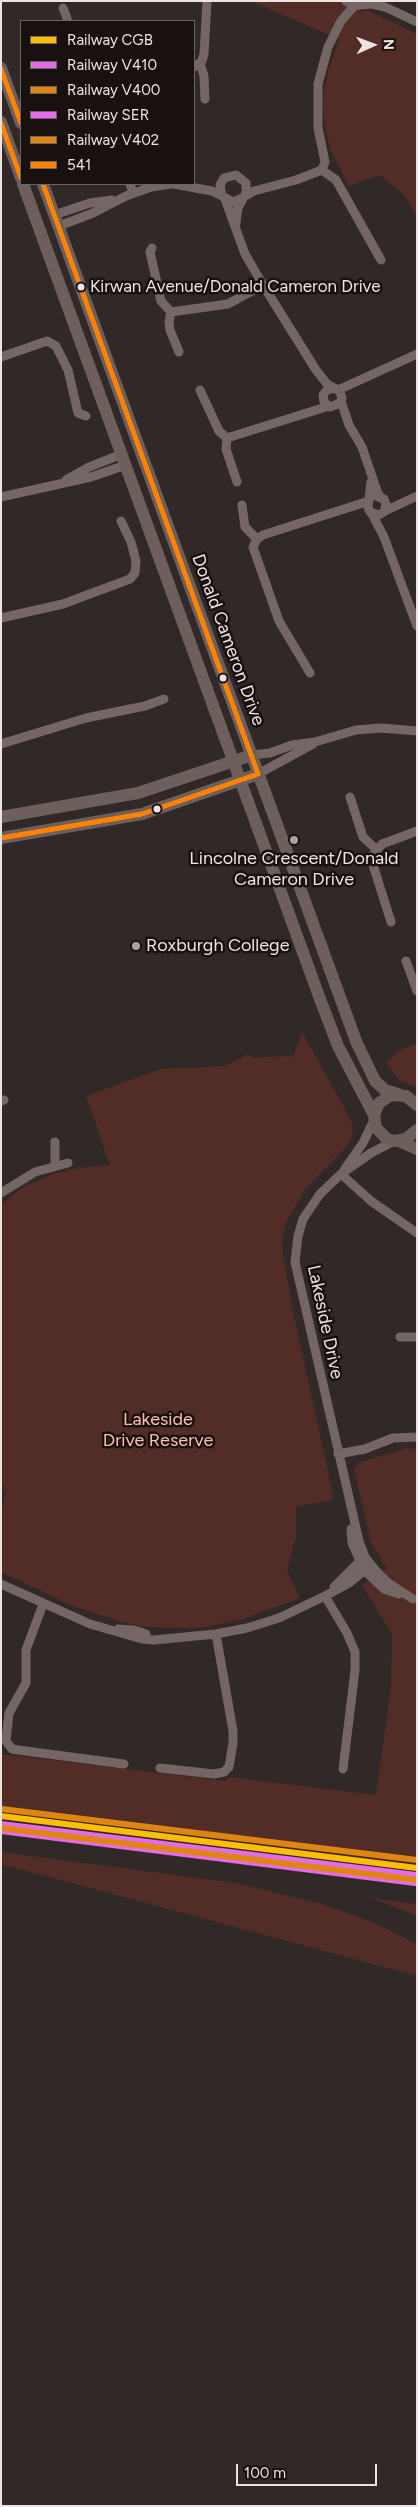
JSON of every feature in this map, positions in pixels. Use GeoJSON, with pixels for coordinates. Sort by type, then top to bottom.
{"type":"FeatureCollection","features":[{"type":"Feature","properties":{"kind":"street"},"geometry":{"type":"LineString","coordinates":[[205,99],[204,76],[197,65],[204,54],[207,1]]}},
{"type":"Feature","properties":{"kind":"street"},"geometry":{"type":"LineString","coordinates":[[182,185],[212,190],[234,202],[254,191],[296,180],[322,170],[325,162],[318,128],[318,84],[328,47],[341,21],[345,1],[359,4],[382,4],[417,22]]}},
{"type":"Feature","properties":{"kind":"street"},"geometry":{"type":"LineString","coordinates":[[341,21],[359,4]]}},
{"type":"Feature","properties":{"kind":"street"},"geometry":{"type":"LineString","coordinates":[[63,8],[68,20]]}},
{"type":"Feature","properties":{"kind":"street"},"geometry":{"type":"LineString","coordinates":[[1,68],[20,120]]}},
{"type":"Feature","properties":{"kind":"street"},"geometry":{"type":"LineString","coordinates":[[1,122],[20,175]]}},
{"type":"Feature","properties":{"kind":"street"},"geometry":{"type":"LineString","coordinates":[[322,170],[336,180],[382,260]]}},
{"type":"Feature","properties":{"kind":"street"},"geometry":{"type":"LineString","coordinates":[[192,186],[212,184],[232,175],[254,184],[272,186]]}},
{"type":"Feature","properties":{"kind":"street"},"geometry":{"type":"LineString","coordinates":[[224,178],[220,185],[245,254],[316,370],[327,384],[339,394],[349,425],[362,447],[371,474],[386,505],[384,537]]}},
{"type":"Feature","properties":{"kind":"street"},"geometry":{"type":"LineString","coordinates":[[236,229],[238,208],[247,188],[243,179]]}},
{"type":"Feature","properties":{"kind":"street","name":"Donald Cameron Drive"},"geometry":{"type":"LineString","coordinates":[[23,185],[336,1041],[380,1134],[397,1141]]}},
{"type":"Feature","properties":{"kind":"street","name":"Donald Cameron Drive"},"geometry":{"type":"LineString","coordinates":[[43,185],[356,1040],[375,1081],[385,1090],[406,1096],[417,1105]]}},
{"type":"Feature","properties":{"kind":"street"},"geometry":{"type":"LineString","coordinates":[[130,185],[133,193]]}},
{"type":"Feature","properties":{"kind":"street"},"geometry":{"type":"LineString","coordinates":[[39,227],[57,221],[90,203],[117,199],[151,187],[165,185]]}},
{"type":"Feature","properties":{"kind":"street"},"geometry":{"type":"LineString","coordinates":[[152,248],[150,252],[161,302],[171,312],[187,312],[228,304],[263,285]]}},
{"type":"Feature","properties":{"kind":"street"},"geometry":{"type":"LineString","coordinates":[[171,312],[170,330],[179,352]]}},
{"type":"Feature","properties":{"kind":"street"},"geometry":{"type":"LineString","coordinates":[[1,357],[47,341],[56,346],[74,388],[78,413],[86,416]]}},
{"type":"Feature","properties":{"kind":"street"},"geometry":{"type":"LineString","coordinates":[[227,438],[306,413],[336,406],[339,394],[359,381],[417,354]]}},
{"type":"Feature","properties":{"kind":"street"},"geometry":{"type":"LineString","coordinates":[[316,370],[323,396],[349,425]]}},
{"type":"Feature","properties":{"kind":"street"},"geometry":{"type":"LineString","coordinates":[[200,390],[219,431],[227,438]]}},
{"type":"Feature","properties":{"kind":"street"},"geometry":{"type":"LineString","coordinates":[[306,413],[323,396],[326,390],[339,394]]}},
{"type":"Feature","properties":{"kind":"street"},"geometry":{"type":"LineString","coordinates":[[227,438],[226,449],[237,482]]}},
{"type":"Feature","properties":{"kind":"street"},"geometry":{"type":"LineString","coordinates":[[1,497],[42,490],[59,483],[91,478],[124,460],[142,453]]}},
{"type":"Feature","properties":{"kind":"street"},"geometry":{"type":"LineString","coordinates":[[371,474],[368,507],[384,537],[414,612],[417,626]]}},
{"type":"Feature","properties":{"kind":"street"},"geometry":{"type":"LineString","coordinates":[[310,673],[279,621],[254,556],[253,548],[257,539],[319,516],[346,510],[376,496],[383,498],[413,498]]}},
{"type":"Feature","properties":{"kind":"street"},"geometry":{"type":"LineString","coordinates":[[346,510],[379,515],[413,498]]}},
{"type":"Feature","properties":{"kind":"street"},"geometry":{"type":"LineString","coordinates":[[242,505],[245,527],[257,539]]}},
{"type":"Feature","properties":{"kind":"street"},"geometry":{"type":"LineString","coordinates":[[1,618],[63,604],[130,579],[135,573],[136,561],[131,542],[121,521]]}},
{"type":"Feature","properties":{"kind":"street"},"geometry":{"type":"LineString","coordinates":[[1,744],[86,718],[145,706],[164,699]]}},
{"type":"Feature","properties":{"kind":"street"},"geometry":{"type":"LineString","coordinates":[[1,817],[138,793],[252,755],[270,753],[292,745],[315,742],[356,730],[381,728],[417,729]]}},
{"type":"Feature","properties":{"kind":"street"},"geometry":{"type":"LineString","coordinates":[[1,838],[142,814],[258,774],[315,742]]}},
{"type":"Feature","properties":{"kind":"street"},"geometry":{"type":"LineString","coordinates":[[350,796],[363,836],[376,849]]}},
{"type":"Feature","properties":{"kind":"street"},"geometry":{"type":"LineString","coordinates":[[391,922],[373,865],[372,856],[382,844],[417,831]]}},
{"type":"Feature","properties":{"kind":"street"},"geometry":{"type":"LineString","coordinates":[[406,961],[417,991]]}},
{"type":"Feature","properties":{"kind":"street"},"geometry":{"type":"LineString","coordinates":[[374,1118],[379,1102],[384,1098],[398,1094]]}},
{"type":"Feature","properties":{"kind":"street","name":"Lakeside Drive"},"geometry":{"type":"LineString","coordinates":[[374,1118],[363,1143],[341,1174],[310,1207],[303,1219],[295,1252],[297,1274],[365,1564],[387,1582],[415,1599]]}},
{"type":"Feature","properties":{"kind":"street"},"geometry":{"type":"LineString","coordinates":[[397,1141],[406,1139],[417,1130]]}},
{"type":"Feature","properties":{"kind":"street"},"geometry":{"type":"LineString","coordinates":[[397,1141],[417,1149]]}},
{"type":"Feature","properties":{"kind":"street","name":"Lakeside Drive"},"geometry":{"type":"LineString","coordinates":[[341,1174],[371,1152],[397,1141]]}},
{"type":"Feature","properties":{"kind":"street"},"geometry":{"type":"LineString","coordinates":[[54,1166],[56,1142]]}},
{"type":"Feature","properties":{"kind":"street"},"geometry":{"type":"LineString","coordinates":[[1,1193],[19,1180],[54,1166],[68,1163]]}},
{"type":"Feature","properties":{"kind":"street"},"geometry":{"type":"LineString","coordinates":[[341,1174],[371,1201],[417,1233]]}},
{"type":"Feature","properties":{"kind":"street"},"geometry":{"type":"LineString","coordinates":[[400,1336],[417,1337]]}},
{"type":"Feature","properties":{"kind":"street"},"geometry":{"type":"LineString","coordinates":[[338,1454],[365,1449],[393,1438],[417,1437]]}},
{"type":"Feature","properties":{"kind":"street"},"geometry":{"type":"LineString","coordinates":[[1,1584],[83,1621],[112,1630],[143,1636],[168,1638],[216,1634],[247,1628],[279,1618],[326,1596],[365,1564]]}},
{"type":"Feature","properties":{"kind":"street"},"geometry":{"type":"LineString","coordinates":[[326,1596],[347,1633],[355,1652],[355,1670],[343,1769]]}},
{"type":"Feature","properties":{"kind":"street"},"geometry":{"type":"LineString","coordinates":[[43,1604],[26,1650],[26,1683],[9,1713],[6,1741],[12,1749],[124,1764]]}},
{"type":"Feature","properties":{"kind":"street"},"geometry":{"type":"LineString","coordinates":[[160,1768],[214,1774],[224,1772],[229,1767],[233,1731],[216,1634]]}},
{"type":"Feature","properties":{"kind":"green space"},"geometry":{"type":"Polygon","coordinates":[[[250,1],[357,1],[367,6],[357,13],[367,10],[417,34],[417,217],[405,196],[380,175],[349,186],[330,149],[324,120],[323,97],[328,72],[339,39],[250,1]]]}},
{"type":"Feature","properties":{"kind":"green space","name":"Lakeside Drive Reserve"},"geometry":{"type":"Polygon","coordinates":[[[302,1032],[351,1120],[353,1132],[349,1144],[304,1191],[286,1223],[282,1241],[293,1311],[334,1499],[296,1507],[296,1537],[287,1571],[300,1598],[243,1619],[205,1627],[145,1627],[121,1622],[75,1607],[1,1572],[1,1518],[5,1493],[1,1478],[1,1204],[22,1188],[52,1174],[85,1167],[110,1165],[86,1096],[161,1069],[225,1066],[248,1054],[253,1058],[293,1057],[302,1032]]]}},
{"type":"Feature","properties":{"kind":"green space"},"geometry":{"type":"Polygon","coordinates":[[[417,1043],[417,1087],[400,1081],[386,1063],[400,1050],[417,1043]]]}},
{"type":"Feature","properties":{"kind":"green space"},"geometry":{"type":"Polygon","coordinates":[[[407,1448],[417,1449],[417,1864],[1,1812],[1,1754],[225,1781],[230,1777],[376,1795],[391,1687],[392,1634],[362,1585],[386,1568],[371,1542],[354,1469],[358,1463],[407,1448]]]}},
{"type":"Feature","properties":{"kind":"green space"},"geometry":{"type":"Polygon","coordinates":[[[1,1852],[236,1883],[322,1904],[375,1923],[417,1944],[417,1976],[1,1864],[1,1852]]]}},
{"type":"Feature","properties":{"kind":"green space"},"geometry":{"type":"Polygon","coordinates":[[[370,1898],[417,1904],[417,1917],[405,1911],[370,1898]]]}},
{"type":"Feature","properties":{"kind":"rail line","name":"V400"},"geometry":{"type":"LineString","coordinates":[[2,1809],[417,1860]]}},
{"type":"Feature","properties":{"kind":"rail line","name":"CGB"},"geometry":{"type":"LineString","coordinates":[[1,1816],[417,1868]]}},
{"type":"Feature","properties":{"kind":"rail line","name":"V410"},"geometry":{"type":"LineString","coordinates":[[1,1824],[416,1875]]}},
{"type":"Feature","properties":{"kind":"rail line","name":"V402"},"geometry":{"type":"LineString","coordinates":[[1,1828],[417,1880]]}},
{"type":"Feature","properties":{"kind":"rail line","name":"SER"},"geometry":{"type":"LineString","coordinates":[[1,1831],[415,1883]]}},
{"type":"Feature","properties":{"kind":"transit line","name":"541"},"geometry":{"type":"LineString","coordinates":[[1,69],[20,120]]}},
{"type":"Feature","properties":{"kind":"transit line","name":"541"},"geometry":{"type":"LineString","coordinates":[[1,123],[20,175]]}},
{"type":"Feature","properties":{"kind":"transit line","name":"541"},"geometry":{"type":"LineString","coordinates":[[1,838],[142,814],[258,774],[43,185]]}},
{"type":"Feature","properties":{"kind":"place","name":"Kirwan Avenue/Donald Cameron Drive"},"geometry":{"type":"Point","coordinates":[81,287]}},
{"type":"Feature","properties":{"kind":"place","name":"Lincolne Crescent/Donald Cameron Drive"},"geometry":{"type":"Point","coordinates":[294,840]}},
{"type":"Feature","properties":{"kind":"place","name":"Roxburgh College"},"geometry":{"type":"Point","coordinates":[136,946]}}]}
